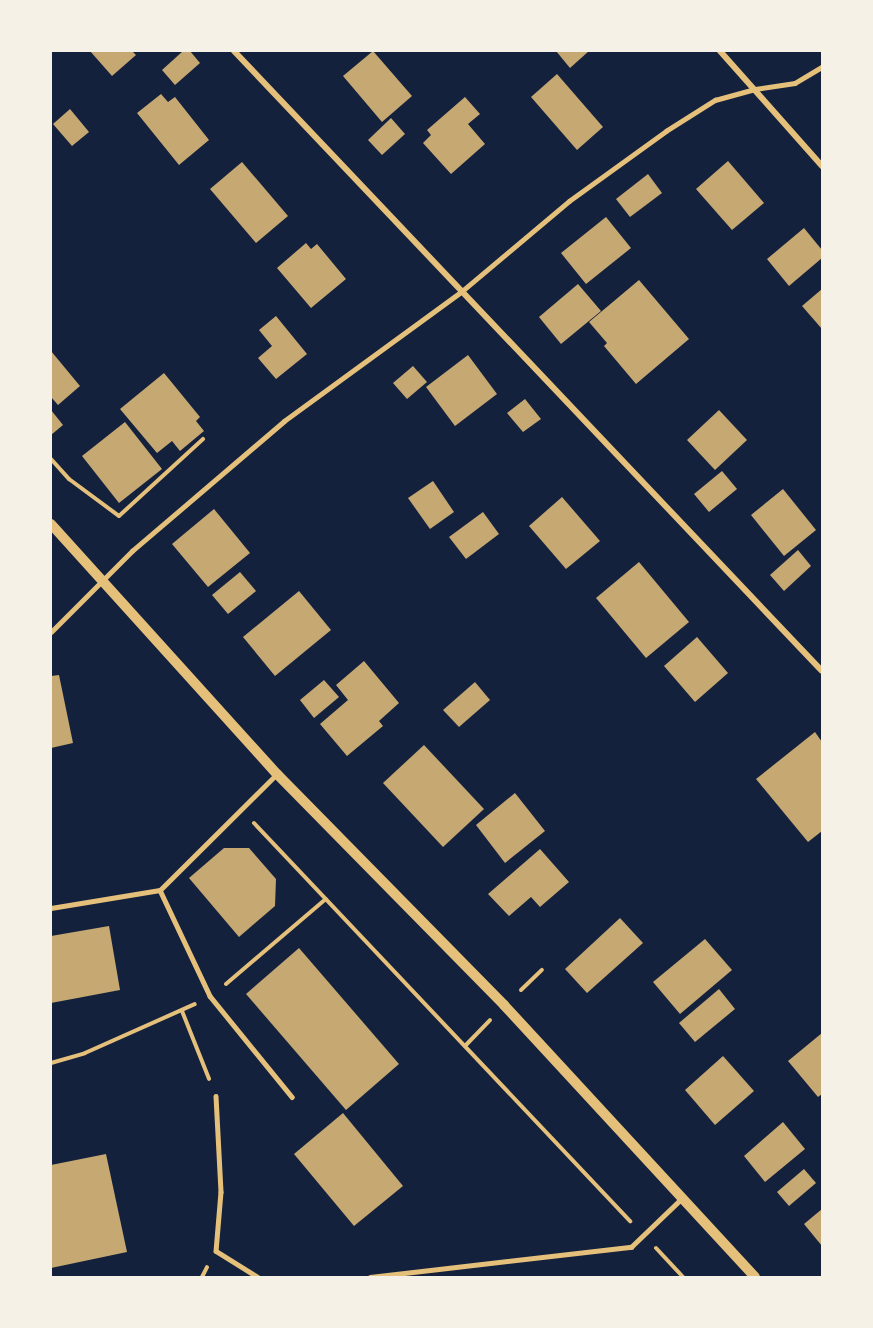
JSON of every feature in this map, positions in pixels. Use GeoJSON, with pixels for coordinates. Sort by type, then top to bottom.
{"type":"FeatureCollection","features":[{"type":"Feature","properties":{"kind":"street"},"geometry":{"type":"LineString","coordinates":[[234,51],[822,671]]}},
{"type":"Feature","properties":{"kind":"street"},"geometry":{"type":"LineString","coordinates":[[720,51],[822,166]]}},
{"type":"Feature","properties":{"kind":"street"},"geometry":{"type":"LineString","coordinates":[[51,524],[277,774],[504,1005],[755,1277]]}},
{"type":"Feature","properties":{"kind":"lane"},"geometry":{"type":"LineString","coordinates":[[51,632],[102,579],[284,421],[461,292],[569,201],[666,131],[715,100],[755,89],[795,83],[822,67]]}},
{"type":"Feature","properties":{"kind":"lane"},"geometry":{"type":"LineString","coordinates":[[51,908],[160,890],[277,774]]}},
{"type":"Feature","properties":{"kind":"lane"},"geometry":{"type":"LineString","coordinates":[[160,890],[210,996],[292,1097]]}},
{"type":"Feature","properties":{"kind":"lane"},"geometry":{"type":"LineString","coordinates":[[216,1096],[221,1192],[216,1251],[258,1277]]}},
{"type":"Feature","properties":{"kind":"lane"},"geometry":{"type":"LineString","coordinates":[[370,1277],[631,1247],[681,1199]]}},
{"type":"Feature","properties":{"kind":"path"},"geometry":{"type":"LineString","coordinates":[[51,459],[69,479],[118,516],[203,439]]}},
{"type":"Feature","properties":{"kind":"path"},"geometry":{"type":"LineString","coordinates":[[241,809],[683,1277]]}},
{"type":"Feature","properties":{"kind":"path"},"geometry":{"type":"LineString","coordinates":[[51,1063],[85,1053],[182,1011],[210,996],[326,899]]}},
{"type":"Feature","properties":{"kind":"path"},"geometry":{"type":"LineString","coordinates":[[182,1011],[216,1096]]}},
{"type":"Feature","properties":{"kind":"building"},"geometry":{"type":"Polygon","coordinates":[[[90,51],[132,51],[136,55],[112,76],[90,51]]]}},
{"type":"Feature","properties":{"kind":"building"},"geometry":{"type":"Polygon","coordinates":[[[183,51],[190,51],[200,63],[175,85],[162,70],[183,51]]]}},
{"type":"Feature","properties":{"kind":"building"},"geometry":{"type":"Polygon","coordinates":[[[373,51],[412,96],[382,122],[343,76],[373,51]]]}},
{"type":"Feature","properties":{"kind":"building"},"geometry":{"type":"Polygon","coordinates":[[[556,51],[589,51],[570,68],[556,51]]]}},
{"type":"Feature","properties":{"kind":"building"},"geometry":{"type":"Polygon","coordinates":[[[557,74],[603,127],[577,150],[531,97],[557,74]]]}},
{"type":"Feature","properties":{"kind":"building"},"geometry":{"type":"Polygon","coordinates":[[[161,94],[168,102],[175,97],[209,140],[179,165],[137,113],[161,94]]]}},
{"type":"Feature","properties":{"kind":"building"},"geometry":{"type":"Polygon","coordinates":[[[465,97],[480,114],[468,124],[485,144],[451,174],[423,143],[431,135],[427,130],[465,97]]]}},
{"type":"Feature","properties":{"kind":"building"},"geometry":{"type":"Polygon","coordinates":[[[70,109],[89,132],[72,146],[53,124],[70,109]]]}},
{"type":"Feature","properties":{"kind":"building"},"geometry":{"type":"Polygon","coordinates":[[[391,118],[405,134],[382,155],[368,140],[391,118]]]}},
{"type":"Feature","properties":{"kind":"building"},"geometry":{"type":"Polygon","coordinates":[[[728,161],[764,203],[732,230],[696,189],[728,161]]]}},
{"type":"Feature","properties":{"kind":"building"},"geometry":{"type":"Polygon","coordinates":[[[242,162],[288,216],[256,243],[210,189],[242,162]]]}},
{"type":"Feature","properties":{"kind":"building"},"geometry":{"type":"Polygon","coordinates":[[[648,174],[662,193],[630,217],[616,199],[648,174]]]}},
{"type":"Feature","properties":{"kind":"building"},"geometry":{"type":"Polygon","coordinates":[[[606,217],[631,248],[586,284],[561,253],[606,217]]]}},
{"type":"Feature","properties":{"kind":"building"},"geometry":{"type":"Polygon","coordinates":[[[804,228],[822,250],[822,258],[789,286],[767,259],[804,228]]]}},
{"type":"Feature","properties":{"kind":"building"},"geometry":{"type":"Polygon","coordinates":[[[306,243],[311,249],[317,244],[346,279],[311,308],[277,268],[306,243]]]}},
{"type":"Feature","properties":{"kind":"building"},"geometry":{"type":"Polygon","coordinates":[[[639,280],[689,339],[636,384],[604,346],[607,343],[589,322],[639,280]]]}},
{"type":"Feature","properties":{"kind":"building"},"geometry":{"type":"Polygon","coordinates":[[[578,284],[601,311],[561,344],[539,317],[578,284]]]}},
{"type":"Feature","properties":{"kind":"building"},"geometry":{"type":"Polygon","coordinates":[[[822,289],[822,329],[802,306],[822,289]]]}},
{"type":"Feature","properties":{"kind":"building"},"geometry":{"type":"Polygon","coordinates":[[[276,316],[307,354],[276,379],[258,358],[272,346],[259,330],[276,316]]]}},
{"type":"Feature","properties":{"kind":"building"},"geometry":{"type":"Polygon","coordinates":[[[51,351],[80,386],[58,405],[51,397],[51,351]]]}},
{"type":"Feature","properties":{"kind":"building"},"geometry":{"type":"Polygon","coordinates":[[[468,355],[497,394],[455,426],[426,387],[468,355]]]}},
{"type":"Feature","properties":{"kind":"building"},"geometry":{"type":"Polygon","coordinates":[[[413,366],[427,382],[407,399],[393,383],[413,366]]]}},
{"type":"Feature","properties":{"kind":"building"},"geometry":{"type":"Polygon","coordinates":[[[164,373],[200,417],[196,421],[204,431],[180,451],[172,441],[157,453],[120,409],[164,373]]]}},
{"type":"Feature","properties":{"kind":"building"},"geometry":{"type":"Polygon","coordinates":[[[525,399],[541,419],[523,432],[507,413],[525,399]]]}},
{"type":"Feature","properties":{"kind":"building"},"geometry":{"type":"Polygon","coordinates":[[[51,410],[63,425],[51,435],[51,410]]]}},
{"type":"Feature","properties":{"kind":"building"},"geometry":{"type":"Polygon","coordinates":[[[719,410],[747,440],[715,470],[687,440],[719,410]]]}},
{"type":"Feature","properties":{"kind":"building"},"geometry":{"type":"Polygon","coordinates":[[[125,422],[162,469],[119,503],[82,456],[125,422]]]}},
{"type":"Feature","properties":{"kind":"building"},"geometry":{"type":"Polygon","coordinates":[[[722,471],[737,489],[709,512],[694,494],[722,471]]]}},
{"type":"Feature","properties":{"kind":"building"},"geometry":{"type":"Polygon","coordinates":[[[433,481],[454,512],[430,529],[408,498],[433,481]]]}},
{"type":"Feature","properties":{"kind":"building"},"geometry":{"type":"Polygon","coordinates":[[[783,489],[816,530],[784,556],[751,515],[783,489]]]}},
{"type":"Feature","properties":{"kind":"building"},"geometry":{"type":"Polygon","coordinates":[[[562,497],[600,541],[566,569],[529,526],[562,497]]]}},
{"type":"Feature","properties":{"kind":"building"},"geometry":{"type":"Polygon","coordinates":[[[214,509],[250,553],[208,587],[172,544],[214,509]]]}},
{"type":"Feature","properties":{"kind":"building"},"geometry":{"type":"Polygon","coordinates":[[[483,512],[499,534],[466,559],[449,537],[483,512]]]}},
{"type":"Feature","properties":{"kind":"building"},"geometry":{"type":"Polygon","coordinates":[[[798,550],[811,566],[784,591],[770,575],[798,550]]]}},
{"type":"Feature","properties":{"kind":"building"},"geometry":{"type":"Polygon","coordinates":[[[639,562],[689,622],[646,658],[596,598],[639,562]]]}},
{"type":"Feature","properties":{"kind":"building"},"geometry":{"type":"Polygon","coordinates":[[[240,572],[256,591],[228,614],[212,595],[240,572]]]}},
{"type":"Feature","properties":{"kind":"building"},"geometry":{"type":"Polygon","coordinates":[[[299,591],[331,630],[275,676],[243,637],[299,591]]]}},
{"type":"Feature","properties":{"kind":"building"},"geometry":{"type":"Polygon","coordinates":[[[697,637],[728,673],[695,702],[664,666],[697,637]]]}},
{"type":"Feature","properties":{"kind":"building"},"geometry":{"type":"Polygon","coordinates":[[[364,661],[399,703],[379,721],[383,726],[347,756],[320,724],[348,700],[336,685],[364,661]]]}},
{"type":"Feature","properties":{"kind":"building"},"geometry":{"type":"Polygon","coordinates":[[[59,675],[73,743],[51,748],[51,676],[59,675]]]}},
{"type":"Feature","properties":{"kind":"building"},"geometry":{"type":"Polygon","coordinates":[[[324,680],[339,697],[314,718],[300,700],[324,680]]]}},
{"type":"Feature","properties":{"kind":"building"},"geometry":{"type":"Polygon","coordinates":[[[475,682],[490,700],[459,727],[443,710],[475,682]]]}},
{"type":"Feature","properties":{"kind":"building"},"geometry":{"type":"Polygon","coordinates":[[[815,732],[822,742],[822,831],[808,842],[756,779],[815,732]]]}},
{"type":"Feature","properties":{"kind":"building"},"geometry":{"type":"Polygon","coordinates":[[[424,745],[484,809],[443,847],[383,783],[424,745]]]}},
{"type":"Feature","properties":{"kind":"building"},"geometry":{"type":"Polygon","coordinates":[[[515,793],[545,831],[505,863],[476,825],[515,793]]]}},
{"type":"Feature","properties":{"kind":"building"},"geometry":{"type":"Polygon","coordinates":[[[224,848],[249,848],[276,879],[275,906],[239,937],[189,878],[224,848]]]}},
{"type":"Feature","properties":{"kind":"building"},"geometry":{"type":"Polygon","coordinates":[[[540,849],[569,882],[540,907],[531,897],[509,916],[488,894],[540,849]]]}},
{"type":"Feature","properties":{"kind":"building"},"geometry":{"type":"Polygon","coordinates":[[[620,918],[643,943],[587,993],[565,969],[620,918]]]}},
{"type":"Feature","properties":{"kind":"building"},"geometry":{"type":"Polygon","coordinates":[[[109,926],[120,990],[51,1003],[51,936],[109,926]]]}},
{"type":"Feature","properties":{"kind":"building"},"geometry":{"type":"Polygon","coordinates":[[[705,939],[732,970],[680,1014],[653,982],[705,939]]]}},
{"type":"Feature","properties":{"kind":"building"},"geometry":{"type":"Polygon","coordinates":[[[299,948],[399,1064],[346,1110],[246,994],[299,948]]]}},
{"type":"Feature","properties":{"kind":"building"},"geometry":{"type":"Polygon","coordinates":[[[719,989],[735,1009],[695,1042],[679,1023],[719,989]]]}},
{"type":"Feature","properties":{"kind":"building"},"geometry":{"type":"Polygon","coordinates":[[[822,1033],[822,1094],[818,1097],[788,1061],[822,1033]]]}},
{"type":"Feature","properties":{"kind":"building"},"geometry":{"type":"Polygon","coordinates":[[[723,1056],[754,1091],[715,1125],[685,1090],[723,1056]]]}},
{"type":"Feature","properties":{"kind":"building"},"geometry":{"type":"Polygon","coordinates":[[[343,1113],[403,1186],[354,1226],[294,1154],[343,1113]]]}},
{"type":"Feature","properties":{"kind":"building"},"geometry":{"type":"Polygon","coordinates":[[[783,1122],[805,1149],[765,1182],[744,1156],[783,1122]]]}},
{"type":"Feature","properties":{"kind":"building"},"geometry":{"type":"Polygon","coordinates":[[[106,1154],[127,1252],[51,1268],[51,1165],[106,1154]]]}},
{"type":"Feature","properties":{"kind":"building"},"geometry":{"type":"Polygon","coordinates":[[[804,1169],[816,1183],[789,1206],[777,1192],[804,1169]]]}},
{"type":"Feature","properties":{"kind":"building"},"geometry":{"type":"Polygon","coordinates":[[[822,1209],[822,1246],[804,1224],[822,1209]]]}}]}
